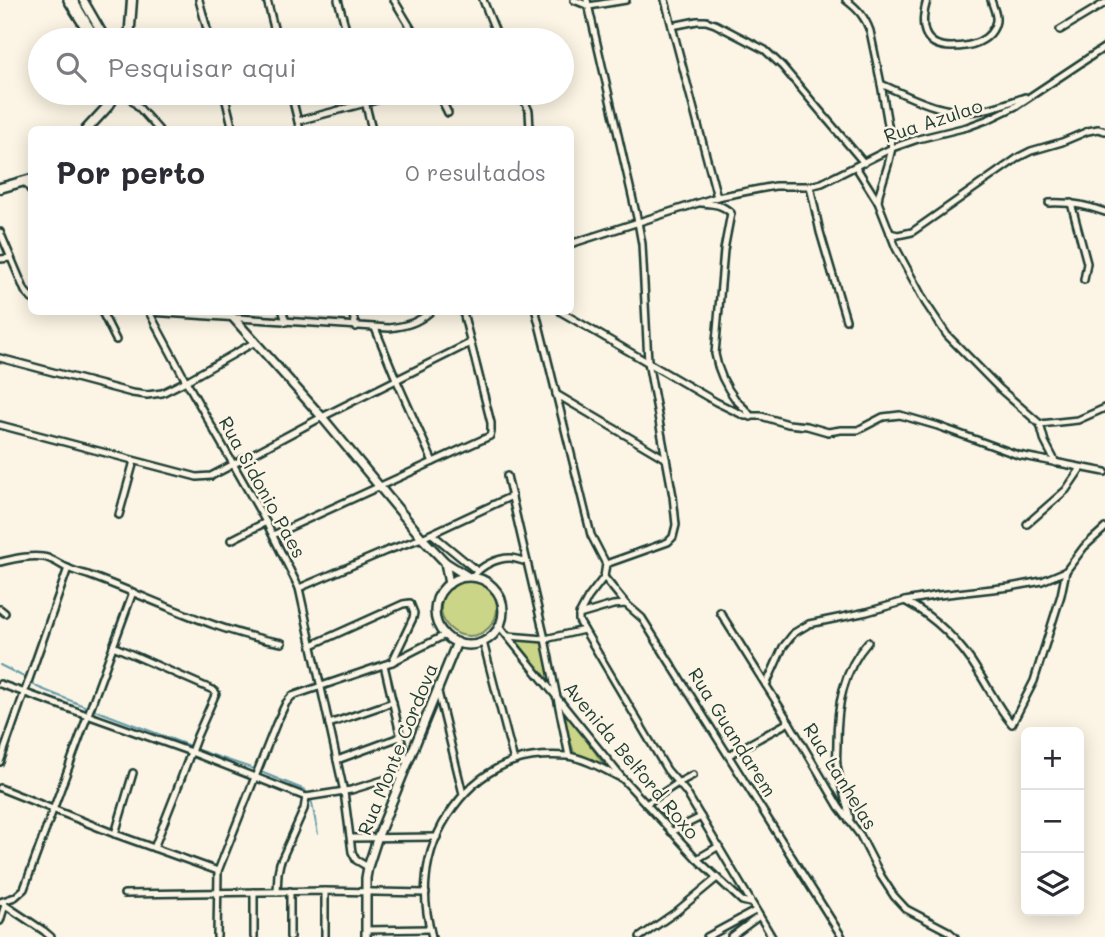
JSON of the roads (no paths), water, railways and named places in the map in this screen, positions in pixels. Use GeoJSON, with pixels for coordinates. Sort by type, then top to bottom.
{"type":"FeatureCollection","features":[{"type":"Feature","properties":{"kind":"main road"},"geometry":{"type":"LineString","coordinates":[[130,28],[132,0]]}},
{"type":"Feature","properties":{"kind":"main road"},"geometry":{"type":"LineString","coordinates":[[90,126],[109,105]]}},
{"type":"Feature","properties":{"kind":"main road"},"geometry":{"type":"LineString","coordinates":[[0,188],[28,181]]}},
{"type":"Feature","properties":{"kind":"street"},"geometry":{"type":"LineString","coordinates":[[68,0],[87,28]]}},
{"type":"Feature","properties":{"kind":"street"},"geometry":{"type":"LineString","coordinates":[[74,0],[89,28]]}},
{"type":"Feature","properties":{"kind":"street"},"geometry":{"type":"LineString","coordinates":[[83,0],[99,28]]}},
{"type":"Feature","properties":{"kind":"street"},"geometry":{"type":"LineString","coordinates":[[199,0],[207,28]]}},
{"type":"Feature","properties":{"kind":"street"},"geometry":{"type":"LineString","coordinates":[[267,0],[275,28]]}},
{"type":"Feature","properties":{"kind":"street"},"geometry":{"type":"LineString","coordinates":[[338,0],[346,28]]}},
{"type":"Feature","properties":{"kind":"street"},"geometry":{"type":"LineString","coordinates":[[394,0],[411,28]]}},
{"type":"Feature","properties":{"kind":"street"},"geometry":{"type":"LineString","coordinates":[[483,0],[494,28]]}},
{"type":"Feature","properties":{"kind":"street"},"geometry":{"type":"LineString","coordinates":[[575,0],[588,3],[626,0]]}},
{"type":"Feature","properties":{"kind":"street"},"geometry":{"type":"LineString","coordinates":[[665,0],[717,197]]}},
{"type":"Feature","properties":{"kind":"street"},"geometry":{"type":"LineString","coordinates":[[846,0],[856,7],[870,31],[892,148],[878,202]]}},
{"type":"Feature","properties":{"kind":"street"},"geometry":{"type":"LineString","coordinates":[[927,0],[923,11],[924,30],[932,43],[946,47],[974,44],[992,31],[996,17],[990,0]]}},
{"type":"Feature","properties":{"kind":"street"},"geometry":{"type":"LineString","coordinates":[[588,3],[638,222],[644,271],[648,362],[676,524],[673,537],[668,542],[606,564]]}},
{"type":"Feature","properties":{"kind":"street"},"geometry":{"type":"LineString","coordinates":[[1060,30],[1105,3]]}},
{"type":"Feature","properties":{"kind":"street"},"geometry":{"type":"LineString","coordinates":[[672,26],[706,21],[765,50],[782,66],[863,163]]}},
{"type":"Feature","properties":{"kind":"street","name":"Rua Azulao"},"geometry":{"type":"LineString","coordinates":[[574,243],[717,197],[775,186],[810,186],[831,180],[892,148],[967,127],[1016,106],[1105,47]]}},
{"type":"Feature","properties":{"kind":"street"},"geometry":{"type":"LineString","coordinates":[[881,84],[948,111],[982,110],[1030,96]]}},
{"type":"Feature","properties":{"kind":"street"},"geometry":{"type":"LineString","coordinates":[[137,105],[156,126]]}},
{"type":"Feature","properties":{"kind":"street"},"geometry":{"type":"LineString","coordinates":[[227,105],[232,126]]}},
{"type":"Feature","properties":{"kind":"street"},"geometry":{"type":"LineString","coordinates":[[294,105],[299,126]]}},
{"type":"Feature","properties":{"kind":"street"},"geometry":{"type":"LineString","coordinates":[[298,121],[354,105]]}},
{"type":"Feature","properties":{"kind":"street"},"geometry":{"type":"LineString","coordinates":[[366,105],[371,126]]}},
{"type":"Feature","properties":{"kind":"street"},"geometry":{"type":"LineString","coordinates":[[444,105],[448,113]]}},
{"type":"Feature","properties":{"kind":"street"},"geometry":{"type":"LineString","coordinates":[[527,105],[530,126]]}},
{"type":"Feature","properties":{"kind":"street"},"geometry":{"type":"LineString","coordinates":[[890,233],[898,235],[912,232],[1031,151],[1087,131],[1105,131]]}},
{"type":"Feature","properties":{"kind":"street"},"geometry":{"type":"LineString","coordinates":[[856,167],[878,202],[896,248],[925,302],[947,335],[1000,389],[1040,424],[1045,442],[1056,463]]}},
{"type":"Feature","properties":{"kind":"street"},"geometry":{"type":"LineString","coordinates":[[810,186],[820,232],[846,320]]}},
{"type":"Feature","properties":{"kind":"street"},"geometry":{"type":"LineString","coordinates":[[697,203],[715,204],[731,213],[722,263],[715,354],[727,387],[751,417]]}},
{"type":"Feature","properties":{"kind":"street"},"geometry":{"type":"LineString","coordinates":[[1049,203],[1090,206],[1105,212]]}},
{"type":"Feature","properties":{"kind":"street"},"geometry":{"type":"LineString","coordinates":[[1071,203],[1087,263],[1084,280]]}},
{"type":"Feature","properties":{"kind":"street"},"geometry":{"type":"LineString","coordinates":[[0,232],[28,294]]}},
{"type":"Feature","properties":{"kind":"street"},"geometry":{"type":"LineString","coordinates":[[0,259],[11,258]]}},
{"type":"Feature","properties":{"kind":"street"},"geometry":{"type":"LineString","coordinates":[[104,315],[116,340]]}},
{"type":"Feature","properties":{"kind":"street","name":"Rua Sidonio Paes"},"geometry":{"type":"LineString","coordinates":[[151,315],[267,522],[299,588],[344,792],[354,856],[368,867]]}},
{"type":"Feature","properties":{"kind":"street"},"geometry":{"type":"LineString","coordinates":[[231,315],[375,328],[408,326],[421,315]]}},
{"type":"Feature","properties":{"kind":"street"},"geometry":{"type":"LineString","coordinates":[[231,315],[322,417],[444,562],[473,575],[489,582],[496,589],[501,598],[503,617],[500,627],[492,636],[474,645],[457,642],[445,635],[436,619],[435,609],[442,591],[449,584],[473,575],[500,559],[527,562]]}},
{"type":"Feature","properties":{"kind":"street"},"geometry":{"type":"LineString","coordinates":[[284,315],[286,322]]}},
{"type":"Feature","properties":{"kind":"street"},"geometry":{"type":"LineString","coordinates":[[353,315],[356,327]]}},
{"type":"Feature","properties":{"kind":"street"},"geometry":{"type":"LineString","coordinates":[[273,535],[489,436],[491,423],[464,315]]}},
{"type":"Feature","properties":{"kind":"street"},"geometry":{"type":"LineString","coordinates":[[537,315],[591,535],[606,564],[604,577],[588,598],[579,615],[579,621],[667,770],[683,788],[772,937]]}},
{"type":"Feature","properties":{"kind":"street"},"geometry":{"type":"LineString","coordinates":[[566,315],[738,414],[761,416],[822,431],[858,430],[883,417],[900,415],[938,425],[1018,455],[1105,472]]}},
{"type":"Feature","properties":{"kind":"street"},"geometry":{"type":"LineString","coordinates":[[375,328],[433,462]]}},
{"type":"Feature","properties":{"kind":"street"},"geometry":{"type":"LineString","coordinates":[[0,358],[147,395],[162,393],[255,342]]}},
{"type":"Feature","properties":{"kind":"street"},"geometry":{"type":"LineString","coordinates":[[0,425],[197,477],[207,477],[470,343]]}},
{"type":"Feature","properties":{"kind":"street"},"geometry":{"type":"LineString","coordinates":[[556,394],[666,459]]}},
{"type":"Feature","properties":{"kind":"street"},"geometry":{"type":"LineString","coordinates":[[1040,424],[1078,421],[1105,408]]}},
{"type":"Feature","properties":{"kind":"street"},"geometry":{"type":"LineString","coordinates":[[119,515],[134,461]]}},
{"type":"Feature","properties":{"kind":"street"},"geometry":{"type":"LineString","coordinates":[[1027,524],[1066,490],[1081,468]]}},
{"type":"Feature","properties":{"kind":"street"},"geometry":{"type":"LineString","coordinates":[[507,476],[569,756]]}},
{"type":"Feature","properties":{"kind":"street"},"geometry":{"type":"LineString","coordinates":[[299,588],[432,534],[512,496]]}},
{"type":"Feature","properties":{"kind":"street"},"geometry":{"type":"LineString","coordinates":[[231,540],[267,522]]}},
{"type":"Feature","properties":{"kind":"street"},"geometry":{"type":"LineString","coordinates":[[905,601],[940,625],[957,643],[1012,724],[1034,681],[1061,595],[1066,570],[1084,547],[1105,528]]}},
{"type":"Feature","properties":{"kind":"street"},"geometry":{"type":"LineString","coordinates":[[432,534],[473,575]]}},
{"type":"Feature","properties":{"kind":"street"},"geometry":{"type":"LineString","coordinates":[[0,562],[30,556],[49,558],[181,612],[241,633],[282,643]]}},
{"type":"Feature","properties":{"kind":"street"},"geometry":{"type":"LineString","coordinates":[[444,562],[449,584]]}},
{"type":"Feature","properties":{"kind":"street"},"geometry":{"type":"LineString","coordinates":[[0,762],[68,568]]}},
{"type":"Feature","properties":{"kind":"street"},"geometry":{"type":"LineString","coordinates":[[766,685],[783,647],[794,633],[809,624],[905,601],[1026,585],[1066,570]]}},
{"type":"Feature","properties":{"kind":"street","name":"Rua Guandarem"},"geometry":{"type":"LineString","coordinates":[[604,577],[649,629],[842,937]]}},
{"type":"Feature","properties":{"kind":"street"},"geometry":{"type":"LineString","coordinates":[[3,903],[24,889],[133,592]]}},
{"type":"Feature","properties":{"kind":"street"},"geometry":{"type":"LineString","coordinates":[[312,645],[410,603],[414,618],[392,662]]}},
{"type":"Feature","properties":{"kind":"street"},"geometry":{"type":"LineString","coordinates":[[579,615],[626,604]]}},
{"type":"Feature","properties":{"kind":"street","name":"Rua Lanhelas"},"geometry":{"type":"LineString","coordinates":[[720,612],[839,807],[860,835],[894,896],[906,909],[955,937]]}},
{"type":"Feature","properties":{"kind":"street","name":"Avenida Belford Roxo"},"geometry":{"type":"LineString","coordinates":[[500,627],[623,779],[671,832],[742,901],[750,902]]}},
{"type":"Feature","properties":{"kind":"street"},"geometry":{"type":"LineString","coordinates":[[508,636],[545,639],[584,630]]}},
{"type":"Feature","properties":{"kind":"street"},"geometry":{"type":"LineString","coordinates":[[217,937],[218,871],[288,699],[392,662],[445,635]]}},
{"type":"Feature","properties":{"kind":"street","name":"Rua Monte Cordova"},"geometry":{"type":"LineString","coordinates":[[366,933],[365,891],[368,867],[378,836],[457,642]]}},
{"type":"Feature","properties":{"kind":"street"},"geometry":{"type":"LineString","coordinates":[[483,642],[514,761]]}},
{"type":"Feature","properties":{"kind":"street"},"geometry":{"type":"LineString","coordinates":[[850,820],[837,764],[839,709],[842,688],[848,674],[868,642]]}},
{"type":"Feature","properties":{"kind":"street"},"geometry":{"type":"LineString","coordinates":[[113,646],[216,693],[153,848]]}},
{"type":"Feature","properties":{"kind":"street"},"geometry":{"type":"LineString","coordinates":[[384,665],[407,764]]}},
{"type":"Feature","properties":{"kind":"street"},"geometry":{"type":"LineString","coordinates":[[0,684],[89,710],[192,748],[309,797],[344,792],[403,774]]}},
{"type":"Feature","properties":{"kind":"street"},"geometry":{"type":"LineString","coordinates":[[437,690],[463,794]]}},
{"type":"Feature","properties":{"kind":"street"},"geometry":{"type":"LineString","coordinates":[[329,724],[393,702]]}},
{"type":"Feature","properties":{"kind":"street"},"geometry":{"type":"LineString","coordinates":[[729,755],[789,722]]}},
{"type":"Feature","properties":{"kind":"street"},"geometry":{"type":"LineString","coordinates":[[337,760],[400,737]]}},
{"type":"Feature","properties":{"kind":"street"},"geometry":{"type":"LineString","coordinates":[[432,937],[426,892],[428,865],[446,820],[463,794],[482,778],[514,761],[569,756],[623,779]]}},
{"type":"Feature","properties":{"kind":"street"},"geometry":{"type":"LineString","coordinates":[[115,834],[134,774]]}},
{"type":"Feature","properties":{"kind":"street"},"geometry":{"type":"LineString","coordinates":[[646,804],[693,775]]}},
{"type":"Feature","properties":{"kind":"street"},"geometry":{"type":"LineString","coordinates":[[0,788],[218,871]]}},
{"type":"Feature","properties":{"kind":"street"},"geometry":{"type":"LineString","coordinates":[[276,892],[280,863],[309,797]]}},
{"type":"Feature","properties":{"kind":"street"},"geometry":{"type":"LineString","coordinates":[[671,832],[701,817]]}},
{"type":"Feature","properties":{"kind":"street"},"geometry":{"type":"LineString","coordinates":[[351,838],[438,837]]}},
{"type":"Feature","properties":{"kind":"street"},"geometry":{"type":"LineString","coordinates":[[697,859],[719,846]]}},
{"type":"Feature","properties":{"kind":"street"},"geometry":{"type":"LineString","coordinates":[[640,937],[684,906],[717,878]]}},
{"type":"Feature","properties":{"kind":"street"},"geometry":{"type":"LineString","coordinates":[[290,891],[290,937]]}},
{"type":"Feature","properties":{"kind":"street"},"geometry":{"type":"LineString","coordinates":[[325,891],[325,937]]}},
{"type":"Feature","properties":{"kind":"street"},"geometry":{"type":"LineString","coordinates":[[254,892],[254,937]]}},
{"type":"Feature","properties":{"kind":"street"},"geometry":{"type":"LineString","coordinates":[[124,894],[426,892]]}},
{"type":"Feature","properties":{"kind":"street"},"geometry":{"type":"LineString","coordinates":[[0,920],[3,903]]}},
{"type":"Feature","properties":{"kind":"street"},"geometry":{"type":"LineString","coordinates":[[3,903],[51,937]]}},
{"type":"Feature","properties":{"kind":"street"},"geometry":{"type":"LineString","coordinates":[[707,937],[757,914]]}},
{"type":"Feature","properties":{"kind":"street"},"geometry":{"type":"LineString","coordinates":[[731,937],[757,914]]}},
{"type":"Feature","properties":{"kind":"street"},"geometry":{"type":"LineString","coordinates":[[366,933],[430,929]]}},
{"type":"Feature","properties":{"kind":"waterway"},"geometry":{"type":"LineString","coordinates":[[0,665],[26,678]]}},
{"type":"Feature","properties":{"kind":"waterway"},"geometry":{"type":"LineString","coordinates":[[31,682],[79,704],[190,746]]}},
{"type":"Feature","properties":{"kind":"waterway"},"geometry":{"type":"LineString","coordinates":[[195,749],[305,790],[312,803],[318,834]]}}]}
